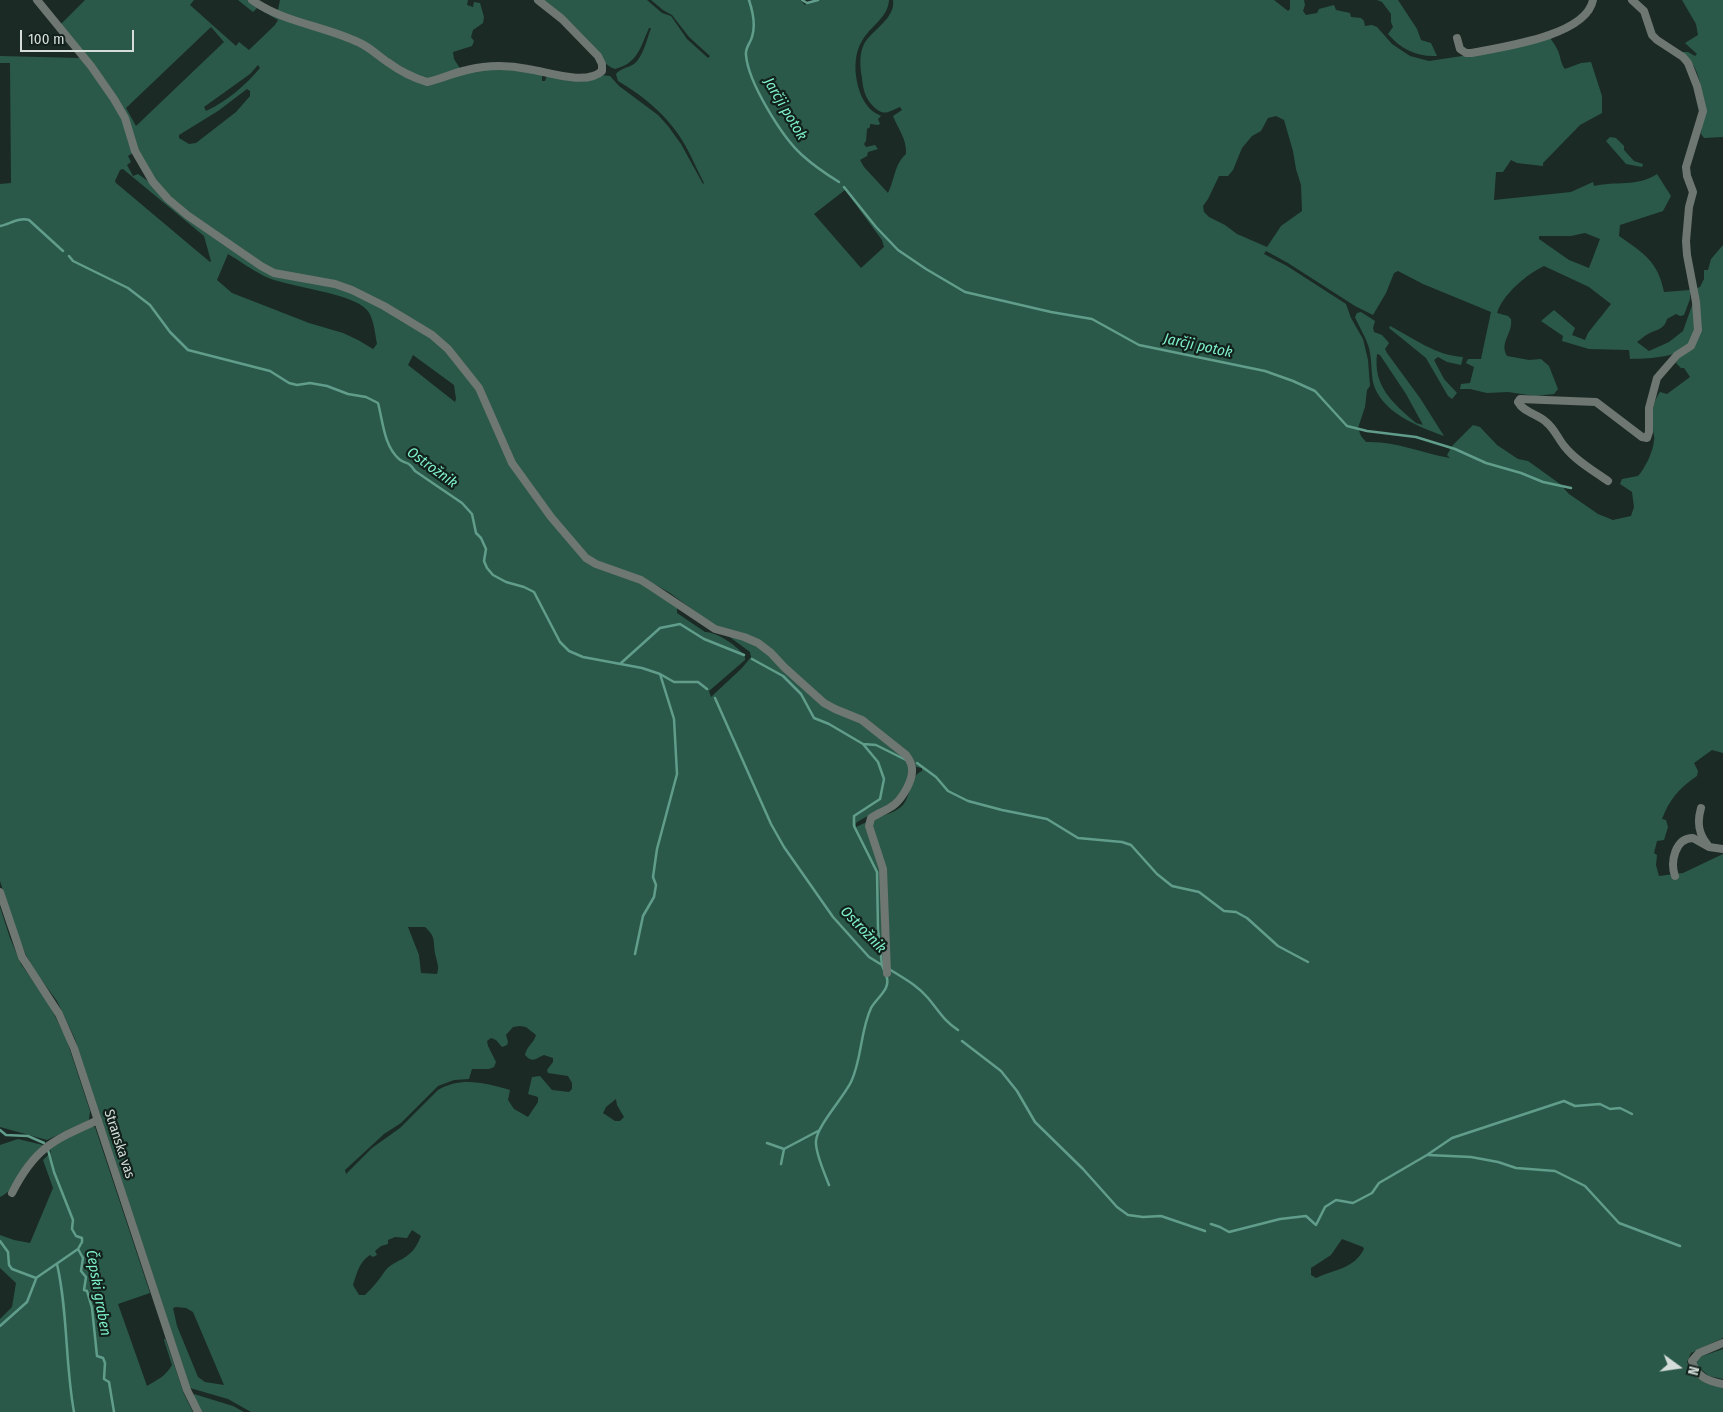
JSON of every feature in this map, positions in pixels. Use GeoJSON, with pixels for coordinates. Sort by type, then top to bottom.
{"type":"FeatureCollection","features":[{"type":"Feature","properties":{"kind":"street"},"geometry":{"type":"LineString","coordinates":[[37,0],[91,66],[114,99],[124,118],[136,151],[153,182],[168,199],[187,215],[260,266],[274,273],[335,284],[364,294],[432,335],[448,349],[479,388],[512,463],[551,517],[586,558],[596,564],[641,580],[715,629],[744,637],[771,652],[784,667],[824,703],[835,710],[862,720],[906,755],[910,760],[912,775],[902,797],[895,804],[870,818],[869,826],[879,851],[883,869],[887,973]]}},
{"type":"Feature","properties":{"kind":"street"},"geometry":{"type":"LineString","coordinates":[[252,0],[260,6],[287,17],[340,34],[362,44],[389,64],[427,82],[468,70],[492,66],[588,78],[602,71],[602,64],[598,56],[562,19],[538,0]]}},
{"type":"Feature","properties":{"kind":"street"},"geometry":{"type":"LineString","coordinates":[[1457,38],[1460,49],[1466,53],[1471,53],[1550,35],[1579,21],[1587,14],[1593,0]]}},
{"type":"Feature","properties":{"kind":"street"},"geometry":{"type":"LineString","coordinates":[[1608,481],[1573,456],[1552,427],[1520,406],[1518,402],[1520,399],[1596,402],[1642,438],[1647,438],[1650,432],[1649,408],[1657,378],[1677,355],[1691,346],[1698,330],[1696,302],[1687,256],[1686,241],[1692,192],[1686,167],[1701,121],[1702,103],[1688,63],[1652,36],[1644,12],[1632,0]]}},
{"type":"Feature","properties":{"kind":"street"},"geometry":{"type":"LineString","coordinates":[[1701,808],[1698,823],[1699,831],[1710,848]]}},
{"type":"Feature","properties":{"kind":"street"},"geometry":{"type":"LineString","coordinates":[[1675,876],[1672,868],[1673,857],[1683,842],[1690,838],[1694,838],[1710,848],[1723,849]]}},
{"type":"Feature","properties":{"kind":"street","name":"Stranska vas"},"geometry":{"type":"LineString","coordinates":[[0,892],[22,957],[64,1023],[187,1390],[198,1412]]}},
{"type":"Feature","properties":{"kind":"street"},"geometry":{"type":"LineString","coordinates":[[12,1193],[20,1177],[38,1153],[62,1136],[98,1120]]}},
{"type":"Feature","properties":{"kind":"street"},"geometry":{"type":"LineString","coordinates":[[1723,1343],[1699,1353],[1692,1361],[1698,1375],[1709,1382],[1723,1384]]}},
{"type":"Feature","properties":{"kind":"green space"},"geometry":{"type":"Polygon","coordinates":[[[85,0],[194,0],[190,5],[236,46],[239,42],[249,50],[278,20],[257,8],[253,12],[238,0],[249,0],[272,13],[337,35],[361,46],[391,67],[421,83],[430,84],[467,71],[490,68],[511,68],[542,74],[542,81],[545,81],[547,75],[559,78],[588,79],[601,75],[610,76],[619,86],[658,115],[668,126],[681,144],[703,184],[688,150],[672,126],[656,108],[618,81],[616,74],[620,70],[634,64],[640,57],[651,28],[649,28],[633,59],[629,63],[615,69],[605,63],[593,46],[575,27],[542,0],[647,0],[662,13],[671,16],[687,39],[708,58],[710,56],[689,37],[672,15],[651,0],[800,0],[805,5],[813,0],[889,0],[885,12],[865,36],[856,56],[859,90],[869,108],[881,116],[878,119],[880,124],[870,124],[864,144],[866,147],[875,145],[878,149],[868,152],[867,156],[860,160],[888,193],[897,167],[906,154],[904,139],[893,116],[902,110],[900,107],[889,112],[883,112],[870,103],[864,90],[860,61],[864,44],[891,12],[893,0],[1274,0],[1288,11],[1290,9],[1290,0],[1304,0],[1303,11],[1306,15],[1317,13],[1319,9],[1334,5],[1336,10],[1350,13],[1351,17],[1361,18],[1365,26],[1372,25],[1377,27],[1392,44],[1410,56],[1429,61],[1482,53],[1550,37],[1565,69],[1581,63],[1591,62],[1602,96],[1602,113],[1580,125],[1543,163],[1543,166],[1517,163],[1511,160],[1503,172],[1496,172],[1494,200],[1571,192],[1593,182],[1594,186],[1642,181],[1657,174],[1671,196],[1663,211],[1620,225],[1619,236],[1642,253],[1653,265],[1658,273],[1664,292],[1690,290],[1690,299],[1684,315],[1676,314],[1667,319],[1662,327],[1637,342],[1649,351],[1669,342],[1683,331],[1694,300],[1697,319],[1696,331],[1686,347],[1678,352],[1659,357],[1630,359],[1629,350],[1589,349],[1562,341],[1563,336],[1541,321],[1554,310],[1575,328],[1572,335],[1585,340],[1588,333],[1611,304],[1589,287],[1544,266],[1516,285],[1504,299],[1497,313],[1508,316],[1511,319],[1510,329],[1505,342],[1507,356],[1529,360],[1541,359],[1549,366],[1558,389],[1554,394],[1535,396],[1460,389],[1461,384],[1470,383],[1474,367],[1466,363],[1468,359],[1481,359],[1491,312],[1423,284],[1398,271],[1394,273],[1386,293],[1373,315],[1355,306],[1288,263],[1266,251],[1264,254],[1287,266],[1346,304],[1351,318],[1363,339],[1368,360],[1370,386],[1367,390],[1365,407],[1358,428],[1366,442],[1388,443],[1450,458],[1447,455],[1452,446],[1473,425],[1480,427],[1497,445],[1518,459],[1528,461],[1560,484],[1569,494],[1598,514],[1613,520],[1631,516],[1634,507],[1632,492],[1620,484],[1622,479],[1638,476],[1650,455],[1654,440],[1653,410],[1657,396],[1660,392],[1667,394],[1690,377],[1684,368],[1681,368],[1676,363],[1678,357],[1688,349],[1698,335],[1700,319],[1695,289],[1700,287],[1704,279],[1704,270],[1708,270],[1711,259],[1723,245],[1723,753],[1712,750],[1694,763],[1698,771],[1697,776],[1680,789],[1668,806],[1662,819],[1666,820],[1668,827],[1664,840],[1657,841],[1654,853],[1657,855],[1656,865],[1659,876],[1683,873],[1723,854],[1723,1338],[1691,1353],[1687,1362],[1693,1373],[1705,1383],[1723,1387],[1723,1412],[251,1412],[228,1399],[190,1388],[75,1039],[57,1001],[26,955],[0,881],[0,184],[11,183],[10,63],[0,63],[0,56],[81,58],[116,107],[126,129],[134,152],[128,156],[131,162],[127,165],[133,176],[138,174],[152,184],[185,217],[257,267],[273,274],[334,286],[358,295],[404,319],[438,343],[452,357],[481,396],[494,430],[522,482],[576,551],[595,566],[637,580],[648,586],[677,608],[677,613],[705,632],[715,634],[727,640],[742,653],[745,660],[709,691],[711,697],[751,657],[750,652],[670,593],[649,581],[587,556],[561,527],[515,466],[486,395],[442,340],[429,330],[354,287],[337,281],[273,271],[249,258],[169,198],[151,178],[142,162],[126,117],[108,84],[60,25],[85,0]],[[211,27],[126,108],[136,126],[224,42],[211,27]],[[258,65],[250,74],[204,107],[206,111],[228,98],[249,80],[260,68],[258,65]],[[247,89],[218,111],[179,135],[179,138],[189,144],[196,143],[236,112],[250,96],[250,91],[247,89]],[[1276,116],[1268,118],[1261,131],[1252,136],[1242,148],[1233,170],[1228,176],[1219,176],[1203,206],[1204,212],[1209,217],[1237,234],[1267,247],[1281,226],[1302,211],[1301,185],[1284,120],[1276,116]],[[123,169],[120,170],[115,181],[211,261],[204,236],[123,169]],[[845,190],[814,214],[861,268],[884,247],[882,240],[845,190]],[[1585,233],[1571,236],[1539,236],[1539,239],[1569,260],[1589,268],[1600,239],[1585,233]],[[228,254],[217,280],[232,293],[309,323],[343,333],[373,349],[377,344],[371,317],[367,310],[359,304],[334,294],[288,284],[264,276],[228,254]],[[413,355],[408,365],[455,402],[454,385],[413,355]],[[906,752],[903,756],[907,763],[908,777],[901,792],[890,803],[856,823],[856,827],[892,812],[903,805],[914,777],[922,771],[922,768],[916,767],[906,752]],[[408,927],[419,955],[421,973],[437,974],[438,966],[431,933],[425,927],[408,927]],[[513,1027],[506,1035],[507,1045],[502,1047],[496,1040],[491,1038],[487,1041],[496,1062],[494,1067],[489,1069],[472,1069],[469,1079],[454,1080],[438,1086],[401,1123],[384,1134],[345,1170],[346,1174],[372,1148],[400,1128],[438,1090],[447,1086],[456,1083],[474,1082],[510,1090],[508,1100],[514,1109],[528,1117],[538,1102],[538,1097],[528,1094],[532,1077],[540,1076],[552,1090],[569,1092],[572,1089],[572,1083],[568,1076],[548,1073],[547,1070],[553,1062],[553,1058],[544,1055],[532,1060],[525,1055],[536,1035],[526,1027],[513,1027]],[[616,1099],[606,1107],[603,1113],[615,1121],[620,1121],[624,1117],[617,1105],[616,1099]],[[412,1230],[407,1238],[395,1237],[388,1240],[388,1244],[381,1246],[375,1251],[377,1255],[373,1257],[370,1255],[359,1268],[353,1285],[359,1295],[365,1295],[387,1268],[410,1253],[421,1236],[412,1230]],[[1342,1239],[1331,1255],[1311,1268],[1311,1275],[1316,1278],[1349,1265],[1360,1256],[1364,1249],[1363,1247],[1342,1239]],[[173,1308],[177,1326],[198,1377],[205,1382],[224,1385],[193,1312],[186,1308],[173,1308]]]}},
{"type":"Feature","properties":{"kind":"green space"},"geometry":{"type":"Polygon","coordinates":[[[280,0],[468,0],[467,5],[473,7],[474,2],[480,3],[484,17],[483,23],[473,30],[471,37],[474,41],[472,46],[453,52],[454,59],[461,70],[434,79],[418,77],[383,55],[285,15],[278,10],[280,0]]]}},
{"type":"Feature","properties":{"kind":"green space"},"geometry":{"type":"Polygon","coordinates":[[[1377,0],[1398,0],[1417,29],[1421,40],[1431,43],[1437,56],[1422,55],[1410,51],[1393,39],[1388,34],[1393,27],[1391,14],[1382,2],[1377,0]]]}},
{"type":"Feature","properties":{"kind":"green space"},"geometry":{"type":"Polygon","coordinates":[[[1682,0],[1723,0],[1723,137],[1704,138],[1701,134],[1703,107],[1701,87],[1691,62],[1678,52],[1688,52],[1695,56],[1697,54],[1685,43],[1698,35],[1696,24],[1682,0]]]}},
{"type":"Feature","properties":{"kind":"green space"},"geometry":{"type":"Polygon","coordinates":[[[1610,137],[1616,138],[1634,161],[1643,164],[1642,167],[1626,164],[1606,141],[1610,137]]]}},
{"type":"Feature","properties":{"kind":"green space"},"geometry":{"type":"Polygon","coordinates":[[[1361,312],[1375,321],[1374,332],[1382,335],[1389,343],[1385,349],[1387,353],[1420,398],[1444,436],[1402,417],[1392,410],[1377,393],[1373,382],[1369,348],[1355,317],[1357,313],[1361,312]],[[1377,354],[1378,376],[1386,393],[1416,423],[1423,425],[1406,394],[1380,355],[1377,354]]]}},
{"type":"Feature","properties":{"kind":"green space"},"geometry":{"type":"Polygon","coordinates":[[[1390,326],[1435,350],[1463,357],[1461,365],[1447,362],[1438,357],[1434,360],[1444,379],[1457,393],[1452,399],[1448,396],[1426,358],[1389,328],[1390,326]]]}},
{"type":"Feature","properties":{"kind":"green space"},"geometry":{"type":"Polygon","coordinates":[[[0,907],[21,964],[49,1004],[66,1038],[90,1111],[89,1120],[47,1140],[0,1127],[0,907]]]}},
{"type":"Feature","properties":{"kind":"green space"},"geometry":{"type":"Polygon","coordinates":[[[91,1126],[95,1127],[150,1293],[118,1304],[147,1386],[164,1375],[172,1365],[165,1338],[184,1394],[193,1412],[0,1412],[0,1319],[12,1307],[16,1283],[0,1268],[0,1235],[30,1243],[53,1188],[43,1160],[51,1152],[49,1147],[91,1126]]]}},
{"type":"Feature","properties":{"kind":"green space"},"geometry":{"type":"Polygon","coordinates":[[[18,1139],[43,1145],[26,1163],[12,1188],[0,1197],[0,1145],[18,1139]]]}},
{"type":"Feature","properties":{"kind":"green space"},"geometry":{"type":"Polygon","coordinates":[[[1723,1349],[1723,1379],[1709,1376],[1696,1365],[1697,1358],[1723,1349]]]}},
{"type":"Feature","properties":{"kind":"green space"},"geometry":{"type":"Polygon","coordinates":[[[194,1394],[233,1406],[244,1412],[202,1412],[194,1394]]]}},
{"type":"Feature","properties":{"kind":"waterway","name":"Jarčji potok"},"geometry":{"type":"LineString","coordinates":[[749,0],[754,28],[746,55],[748,66],[759,94],[776,123],[794,147],[824,173],[839,182]]}},
{"type":"Feature","properties":{"kind":"waterway","name":"Jarčji potok"},"geometry":{"type":"LineString","coordinates":[[802,0],[807,3],[818,0]]}},
{"type":"Feature","properties":{"kind":"waterway","name":"Jarčji potok"},"geometry":{"type":"LineString","coordinates":[[844,187],[876,227],[898,250],[965,292],[1051,312],[1092,319],[1139,345],[1265,371],[1315,391],[1347,426],[1367,431],[1416,437],[1455,449],[1486,463],[1521,473],[1543,482],[1571,488]]}},
{"type":"Feature","properties":{"kind":"waterway","name":"Ostrožnik"},"geometry":{"type":"LineString","coordinates":[[0,226],[18,220],[29,220],[63,251]]}},
{"type":"Feature","properties":{"kind":"waterway","name":"Ostrožnik"},"geometry":{"type":"LineString","coordinates":[[69,256],[73,261],[128,288],[150,305],[170,332],[188,350],[270,371],[289,383],[297,385],[310,383],[327,386],[348,394],[366,397],[378,403],[387,441],[394,454],[401,461],[411,465],[415,471],[462,503],[472,514],[476,533],[481,538],[486,549],[484,561],[487,568],[493,575],[506,582],[534,592],[560,642],[569,651],[583,657],[642,668],[660,674],[674,682],[698,682],[707,689]]}},
{"type":"Feature","properties":{"kind":"waterway"},"geometry":{"type":"LineString","coordinates":[[620,664],[660,628],[680,624],[704,639],[744,655]]}},
{"type":"Feature","properties":{"kind":"waterway"},"geometry":{"type":"LineString","coordinates":[[752,659],[783,676],[801,694],[814,718],[829,724],[863,744],[878,762],[884,779],[880,799],[854,816],[854,826],[877,872],[878,930],[882,965]]}},
{"type":"Feature","properties":{"kind":"waterway"},"geometry":{"type":"LineString","coordinates":[[635,954],[643,916],[654,897],[656,885],[653,877],[657,849],[677,774],[674,719],[660,674]]}},
{"type":"Feature","properties":{"kind":"waterway","name":"Ostrožnik"},"geometry":{"type":"LineString","coordinates":[[715,698],[771,824],[784,847],[833,917],[869,957],[882,965],[884,970]]}},
{"type":"Feature","properties":{"kind":"waterway"},"geometry":{"type":"LineString","coordinates":[[863,744],[876,745],[906,760]]}},
{"type":"Feature","properties":{"kind":"waterway"},"geometry":{"type":"LineString","coordinates":[[917,763],[936,777],[948,791],[968,801],[1047,819],[1078,838],[1122,842],[1131,845],[1157,874],[1172,886],[1199,892],[1224,911],[1236,912],[1247,918],[1278,946],[1308,962]]}},
{"type":"Feature","properties":{"kind":"waterway"},"geometry":{"type":"LineString","coordinates":[[889,969],[919,989],[945,1019],[958,1030]]}},
{"type":"Feature","properties":{"kind":"waterway","name":"Ostrožnik"},"geometry":{"type":"LineString","coordinates":[[829,1185],[817,1151],[817,1135],[855,1073],[867,1017],[887,985],[886,975]]}},
{"type":"Feature","properties":{"kind":"waterway"},"geometry":{"type":"LineString","coordinates":[[962,1041],[1001,1071],[1017,1091],[1035,1122],[1083,1169],[1117,1207],[1128,1215],[1143,1217],[1161,1216],[1205,1231]]}},
{"type":"Feature","properties":{"kind":"waterway"},"geometry":{"type":"LineString","coordinates":[[1211,1224],[1229,1232],[1280,1219],[1306,1216],[1316,1225],[1325,1207],[1336,1200],[1353,1203],[1372,1193],[1379,1183],[1452,1138],[1564,1101],[1575,1106],[1600,1104],[1610,1109],[1620,1108],[1632,1114]]}},
{"type":"Feature","properties":{"kind":"waterway","name":"Čepski graben"},"geometry":{"type":"LineString","coordinates":[[0,1130],[6,1135],[28,1136],[44,1143]]}},
{"type":"Feature","properties":{"kind":"waterway"},"geometry":{"type":"LineString","coordinates":[[781,1164],[784,1149],[818,1131]]}},
{"type":"Feature","properties":{"kind":"waterway"},"geometry":{"type":"LineString","coordinates":[[767,1143],[784,1149]]}},
{"type":"Feature","properties":{"kind":"waterway","name":"Čepski graben"},"geometry":{"type":"LineString","coordinates":[[48,1150],[54,1172],[73,1220],[72,1229],[76,1236],[82,1238],[78,1249],[83,1258],[81,1271],[86,1277],[84,1290],[87,1291],[92,1308],[97,1356],[103,1358],[105,1363],[104,1379],[109,1382],[114,1412]]}},
{"type":"Feature","properties":{"kind":"waterway"},"geometry":{"type":"LineString","coordinates":[[1428,1155],[1471,1157],[1498,1162],[1516,1168],[1555,1171],[1585,1186],[1619,1223],[1680,1246]]}},
{"type":"Feature","properties":{"kind":"waterway"},"geometry":{"type":"LineString","coordinates":[[0,1241],[8,1252],[9,1265],[12,1269],[36,1278],[78,1249]]}},
{"type":"Feature","properties":{"kind":"waterway"},"geometry":{"type":"LineString","coordinates":[[57,1264],[61,1282],[74,1412]]}},
{"type":"Feature","properties":{"kind":"waterway"},"geometry":{"type":"LineString","coordinates":[[0,1326],[27,1302],[36,1279]]}}]}
